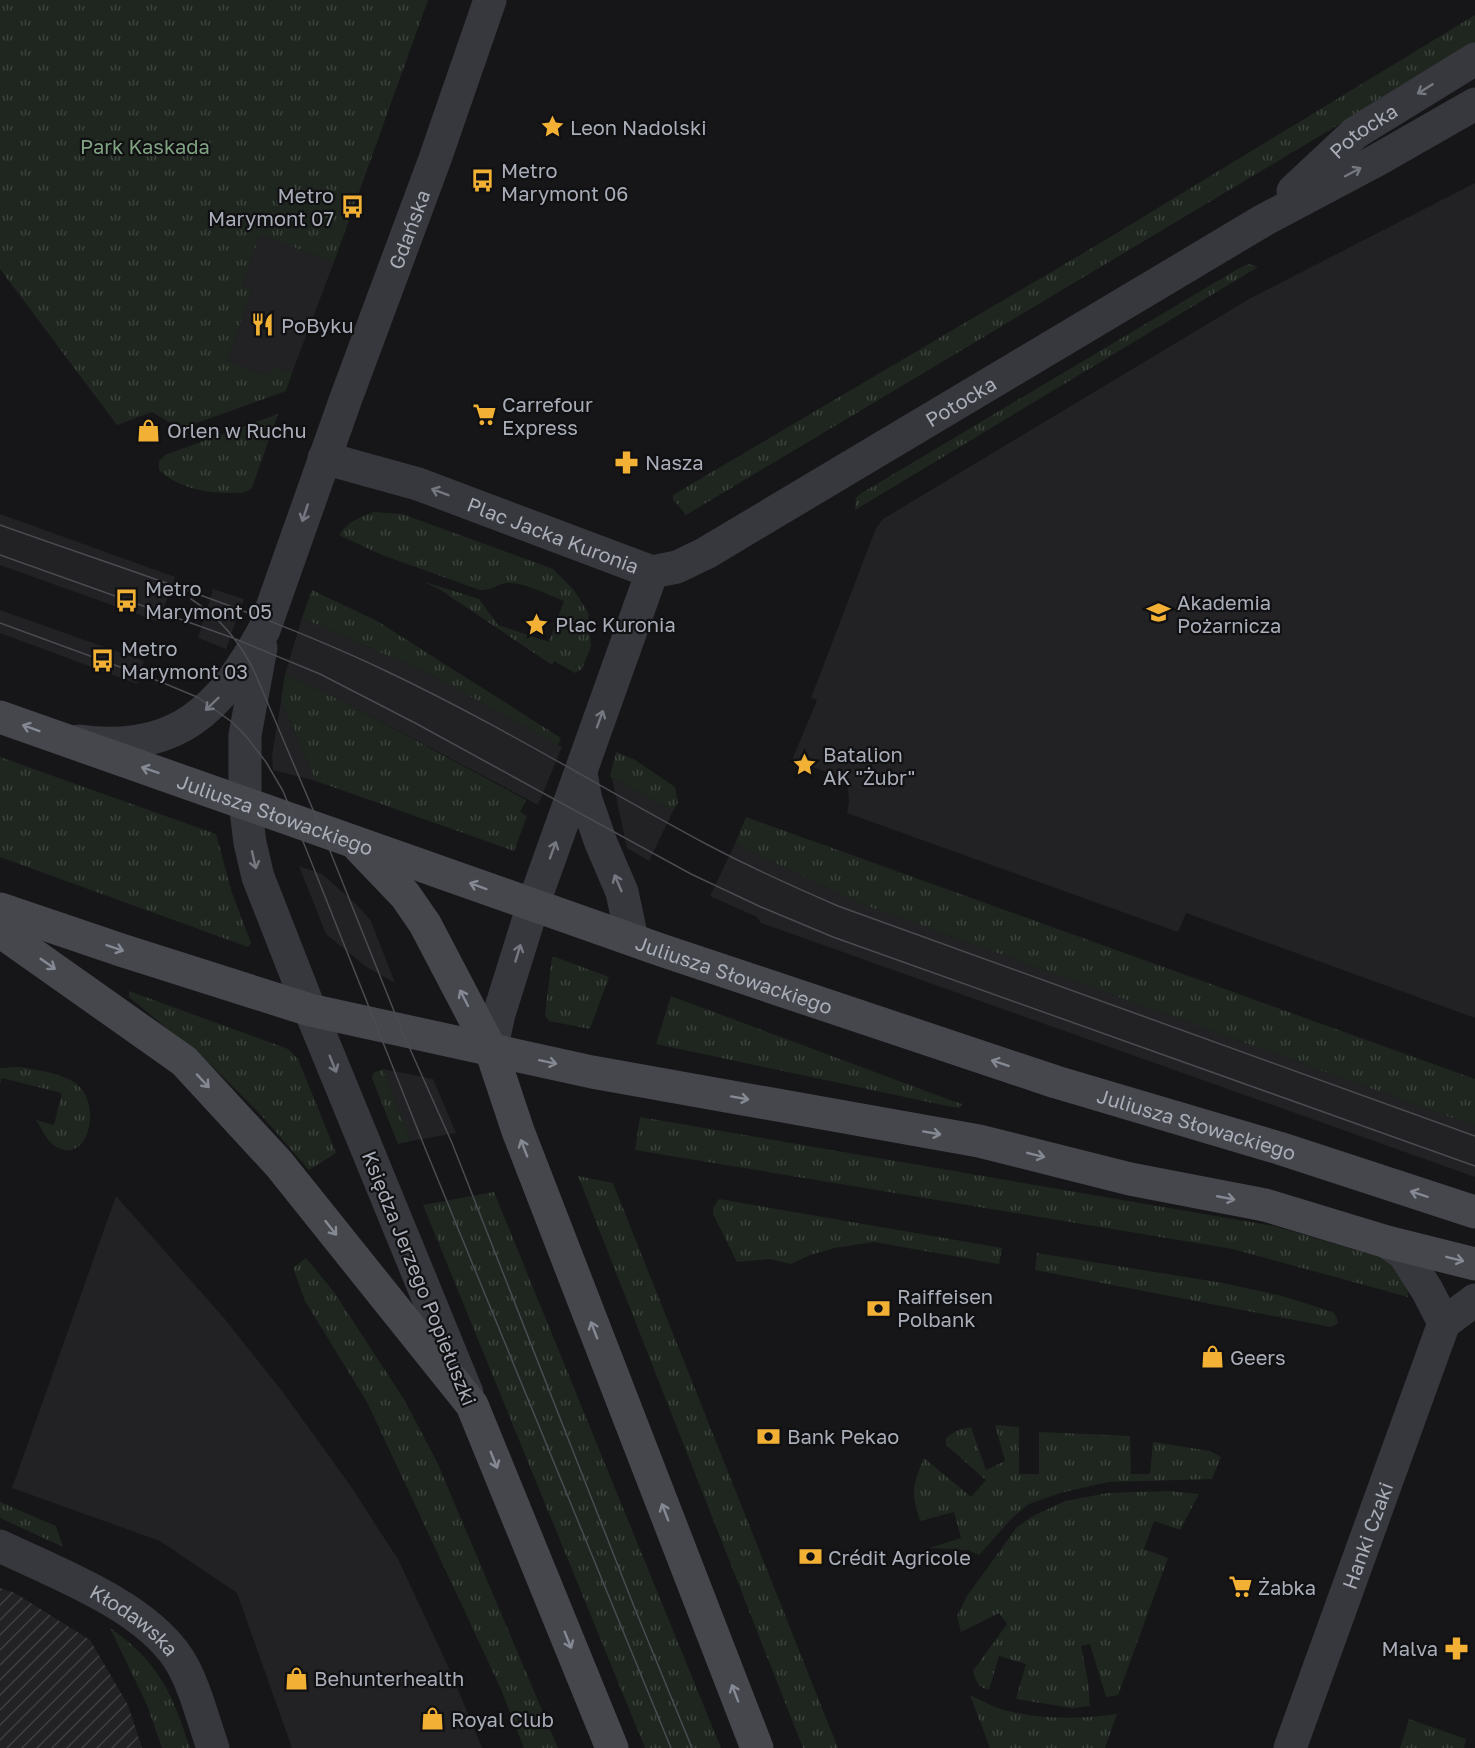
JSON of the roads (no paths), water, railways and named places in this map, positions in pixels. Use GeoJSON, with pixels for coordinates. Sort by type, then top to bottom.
{"type":"FeatureCollection","features":[{"type":"Feature","properties":{"kind":"main road","name":"Juliusza Słowackiego"},"geometry":{"type":"LineString","coordinates":[[0,717],[533,905],[1056,1082],[1279,1148],[1475,1212]]}},
{"type":"Feature","properties":{"kind":"main road"},"geometry":{"type":"LineString","coordinates":[[354,842],[405,895],[425,924],[491,1050],[518,1131],[757,1748]]}},
{"type":"Feature","properties":{"kind":"main road"},"geometry":{"type":"LineString","coordinates":[[0,909],[131,954],[310,1010],[592,1072],[979,1141],[1130,1179],[1265,1205],[1388,1242],[1475,1264]]}},
{"type":"Feature","properties":{"kind":"main road"},"geometry":{"type":"LineString","coordinates":[[0,931],[184,1061],[279,1164],[472,1406]]}},
{"type":"Feature","properties":{"kind":"main road","name":"Księdza Jerzego Popiełuszki"},"geometry":{"type":"LineString","coordinates":[[472,1406],[612,1748]]}},
{"type":"Feature","properties":{"kind":"street","name":"Gdańska"},"geometry":{"type":"LineString","coordinates":[[324,458],[435,159],[490,0]]}},
{"type":"Feature","properties":{"kind":"street","name":"Potocka"},"geometry":{"type":"LineString","coordinates":[[1264,220],[1354,133],[1475,59]]}},
{"type":"Feature","properties":{"kind":"street","name":"Potocka"},"geometry":{"type":"LineString","coordinates":[[652,572],[677,567],[706,553],[1264,220],[1379,159],[1475,104]]}},
{"type":"Feature","properties":{"kind":"street","name":"Plac Jacka Kuronia"},"geometry":{"type":"LineString","coordinates":[[324,458],[418,484],[652,572],[533,905]]}},
{"type":"Feature","properties":{"kind":"street"},"geometry":{"type":"LineString","coordinates":[[245,803],[245,735],[264,630],[324,458]]}},
{"type":"Feature","properties":{"kind":"street"},"geometry":{"type":"LineString","coordinates":[[63,739],[120,744],[176,730],[211,706],[248,658],[264,630]]}},
{"type":"Feature","properties":{"kind":"street"},"geometry":{"type":"LineString","coordinates":[[581,774],[586,800],[622,892],[632,939]]}},
{"type":"Feature","properties":{"kind":"street","name":"Księdza Jerzego Popiełuszki"},"geometry":{"type":"LineString","coordinates":[[245,803],[250,843],[258,877],[472,1406]]}},
{"type":"Feature","properties":{"kind":"street"},"geometry":{"type":"LineString","coordinates":[[491,1050],[499,1014],[533,905]]}},
{"type":"Feature","properties":{"kind":"street"},"geometry":{"type":"LineString","coordinates":[[1388,1242],[1404,1254],[1427,1290],[1444,1323],[1475,1300]]}},
{"type":"Feature","properties":{"kind":"street","name":"Hanki Czaki"},"geometry":{"type":"LineString","coordinates":[[1290,1748],[1444,1323]]}},
{"type":"Feature","properties":{"kind":"street","name":"Kłodawska"},"geometry":{"type":"LineString","coordinates":[[0,1546],[105,1597],[160,1635],[179,1659],[213,1748]]}},
{"type":"Feature","properties":{"kind":"tram line"},"geometry":{"type":"LineString","coordinates":[[0,525],[243,611],[386,671],[468,712],[724,853],[838,906],[1475,1136]]}},
{"type":"Feature","properties":{"kind":"tram line"},"geometry":{"type":"LineString","coordinates":[[0,555],[233,638],[320,674],[417,724],[691,874],[833,937],[1475,1166]]}},
{"type":"Feature","properties":{"kind":"tram line"},"geometry":{"type":"LineString","coordinates":[[191,599],[228,631],[243,651],[255,673],[322,831],[402,1031],[452,1143],[692,1748]]}},
{"type":"Feature","properties":{"kind":"tram line"},"geometry":{"type":"LineString","coordinates":[[0,623],[197,697],[232,722],[266,762],[283,791],[425,1148],[671,1748]]}},
{"type":"Feature","properties":{"kind":"place","name":"Leon Nadolski"},"geometry":{"type":"Point","coordinates":[552,127]}},
{"type":"Feature","properties":{"kind":"place","name":"Metro Marymont 06"},"geometry":{"type":"Point","coordinates":[483,181]}},
{"type":"Feature","properties":{"kind":"place","name":"Metro Marymont 07"},"geometry":{"type":"Point","coordinates":[352,206]}},
{"type":"Feature","properties":{"kind":"place","name":"PoByku"},"geometry":{"type":"Point","coordinates":[263,325]}},
{"type":"Feature","properties":{"kind":"place","name":"Carrefour Express"},"geometry":{"type":"Point","coordinates":[484,415]}},
{"type":"Feature","properties":{"kind":"place","name":"Orlen w Ruchu"},"geometry":{"type":"Point","coordinates":[149,430]}},
{"type":"Feature","properties":{"kind":"place","name":"Nasza"},"geometry":{"type":"Point","coordinates":[627,462]}},
{"type":"Feature","properties":{"kind":"place","name":"Metro Marymont 05"},"geometry":{"type":"Point","coordinates":[127,600]}},
{"type":"Feature","properties":{"kind":"place","name":"Akademia Pożarnicza"},"geometry":{"type":"Point","coordinates":[1159,613]}},
{"type":"Feature","properties":{"kind":"place","name":"Plac Kuronia"},"geometry":{"type":"Point","coordinates":[537,624]}},
{"type":"Feature","properties":{"kind":"place","name":"Metro Marymont 03"},"geometry":{"type":"Point","coordinates":[103,660]}},
{"type":"Feature","properties":{"kind":"place","name":"Batalion AK \"Żubr\""},"geometry":{"type":"Point","coordinates":[805,765]}},
{"type":"Feature","properties":{"kind":"place","name":"Raiffeisen Polbank"},"geometry":{"type":"Point","coordinates":[879,1308]}},
{"type":"Feature","properties":{"kind":"place","name":"Geers"},"geometry":{"type":"Point","coordinates":[1212,1357]}},
{"type":"Feature","properties":{"kind":"place","name":"Bank Pekao"},"geometry":{"type":"Point","coordinates":[769,1436]}},
{"type":"Feature","properties":{"kind":"place","name":"Crédit Agricole"},"geometry":{"type":"Point","coordinates":[810,1557]}},
{"type":"Feature","properties":{"kind":"place","name":"Żabka"},"geometry":{"type":"Point","coordinates":[1240,1587]}},
{"type":"Feature","properties":{"kind":"place","name":"Malva"},"geometry":{"type":"Point","coordinates":[1456,1648]}},
{"type":"Feature","properties":{"kind":"place","name":"Behunterhealth"},"geometry":{"type":"Point","coordinates":[296,1678]}},
{"type":"Feature","properties":{"kind":"place","name":"Royal Club"},"geometry":{"type":"Point","coordinates":[433,1719]}},
{"type":"Feature","properties":{"kind":"park label","name":"Park Kaskada"},"geometry":{"type":"Point","coordinates":[145,146]}}]}
